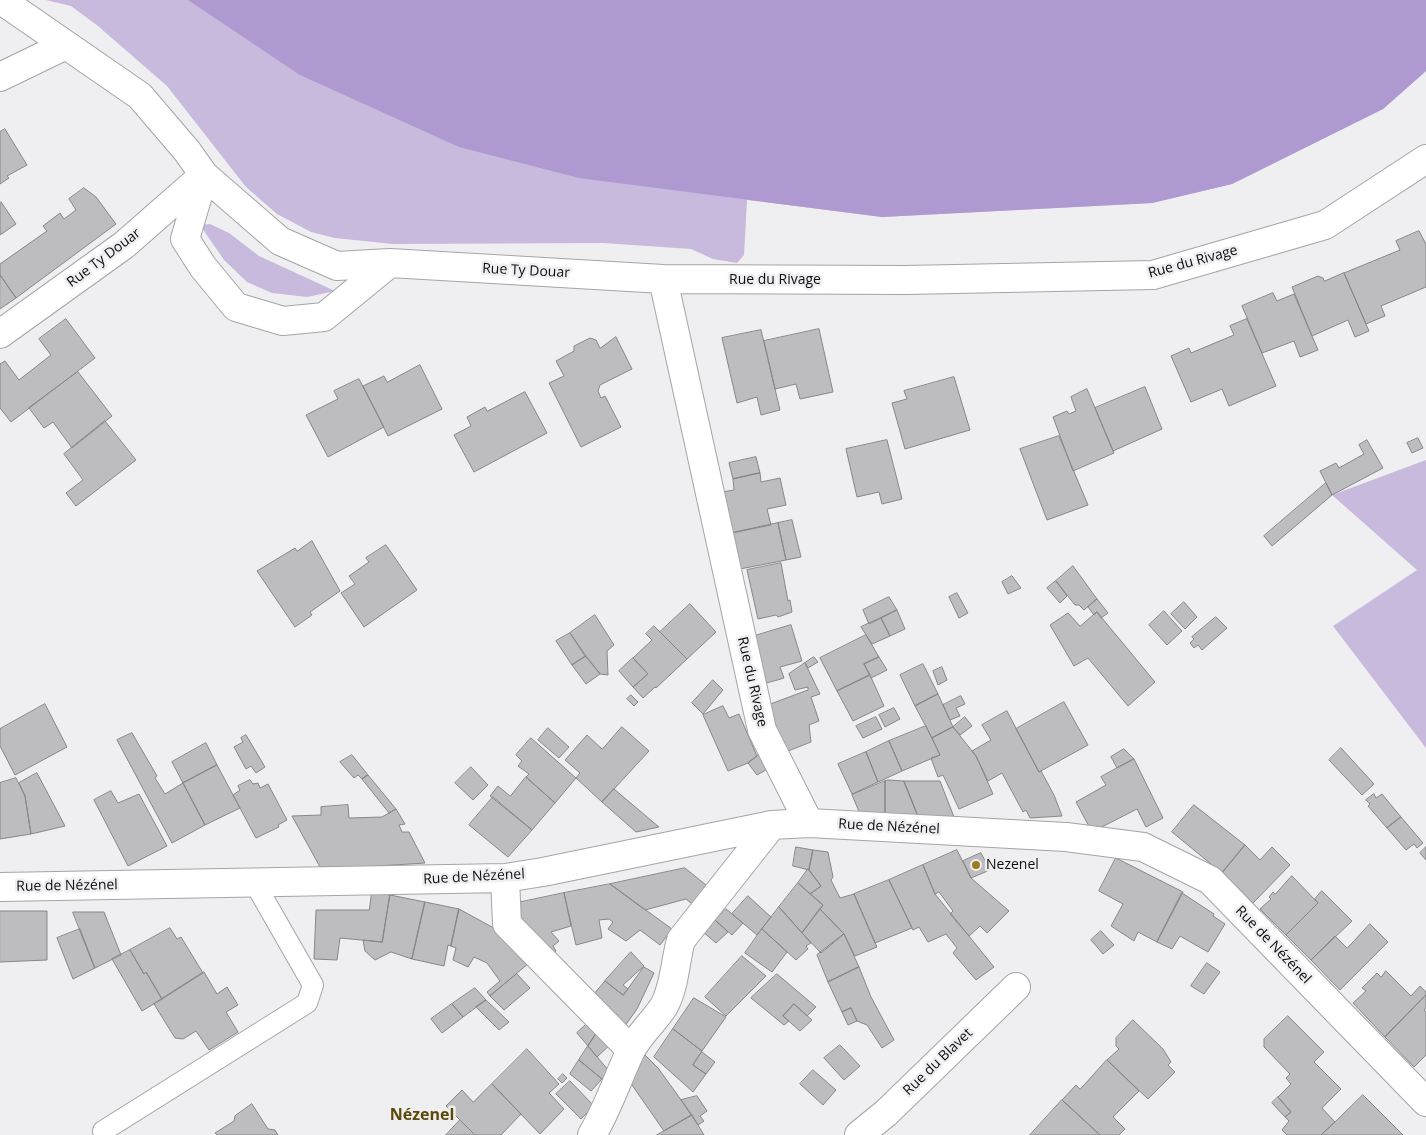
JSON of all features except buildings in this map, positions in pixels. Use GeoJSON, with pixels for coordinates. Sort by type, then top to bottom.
{"type":"FeatureCollection","features":[{"type":"Feature","properties":{"kind":"street"},"geometry":{"type":"LineString","coordinates":[[1,0],[140,96],[187,151],[204,175],[185,239],[204,267],[236,307],[283,321],[324,317],[390,263]]}},
{"type":"Feature","properties":{"kind":"street"},"geometry":{"type":"LineString","coordinates":[[0,77],[66,45]]}},
{"type":"Feature","properties":{"kind":"street","name":"Rue du Rivage"},"geometry":{"type":"LineString","coordinates":[[809,823],[762,730],[662,280],[906,280],[1153,275],[1325,225],[1426,159]]}},
{"type":"Feature","properties":{"kind":"street","name":"Rue Ty Douar"},"geometry":{"type":"LineString","coordinates":[[0,334],[124,245],[204,175],[280,241],[338,266],[390,263],[662,280]]}},
{"type":"Feature","properties":{"kind":"street","name":"Rue de Nézénel"},"geometry":{"type":"LineString","coordinates":[[0,887],[505,878],[772,826],[809,823],[1066,837],[1142,847],[1210,880],[1423,1094]]}},
{"type":"Feature","properties":{"kind":"street"},"geometry":{"type":"LineString","coordinates":[[592,1135],[604,1115],[631,1050],[664,1005],[674,980],[676,956],[681,940],[772,826]]}},
{"type":"Feature","properties":{"kind":"street"},"geometry":{"type":"LineString","coordinates":[[505,878],[507,924],[631,1050]]}},
{"type":"Feature","properties":{"kind":"street","name":"Rue du Blavet"},"geometry":{"type":"LineString","coordinates":[[859,1135],[886,1113],[1016,987]]}},
{"type":"Feature","properties":{"kind":"lane"},"geometry":{"type":"LineString","coordinates":[[103,1131],[308,1003],[313,985],[254,882]]}},
{"type":"Feature","properties":{"kind":"shaded area"},"geometry":{"type":"Polygon","coordinates":[[[46,0],[1426,0],[1426,71],[1383,109],[1232,184],[1152,203],[882,217],[747,200],[744,255],[737,263],[713,259],[691,249],[603,243],[393,244],[335,238],[311,232],[277,214],[246,187],[167,86],[98,26],[71,6],[46,0]]]}},
{"type":"Feature","properties":{"kind":"shaded area"},"geometry":{"type":"Polygon","coordinates":[[[188,0],[1426,0],[1426,71],[1383,109],[1232,184],[1152,203],[882,217],[579,178],[459,147],[300,75],[188,0]]]}},
{"type":"Feature","properties":{"kind":"shaded area"},"geometry":{"type":"Polygon","coordinates":[[[210,224],[229,233],[259,256],[335,291],[307,297],[272,293],[247,282],[224,260],[200,225],[210,224]]]}},
{"type":"Feature","properties":{"kind":"shaded area"},"geometry":{"type":"Polygon","coordinates":[[[1426,460],[1426,748],[1333,626],[1417,570],[1332,495],[1426,460]]]}},
{"type":"Feature","properties":{"kind":"place","name":"Nezenel"},"geometry":{"type":"Point","coordinates":[976,865]}},
{"type":"Feature","properties":{"kind":"district","name":"Nézenel"},"geometry":{"type":"Point","coordinates":[422,1115]}}]}
